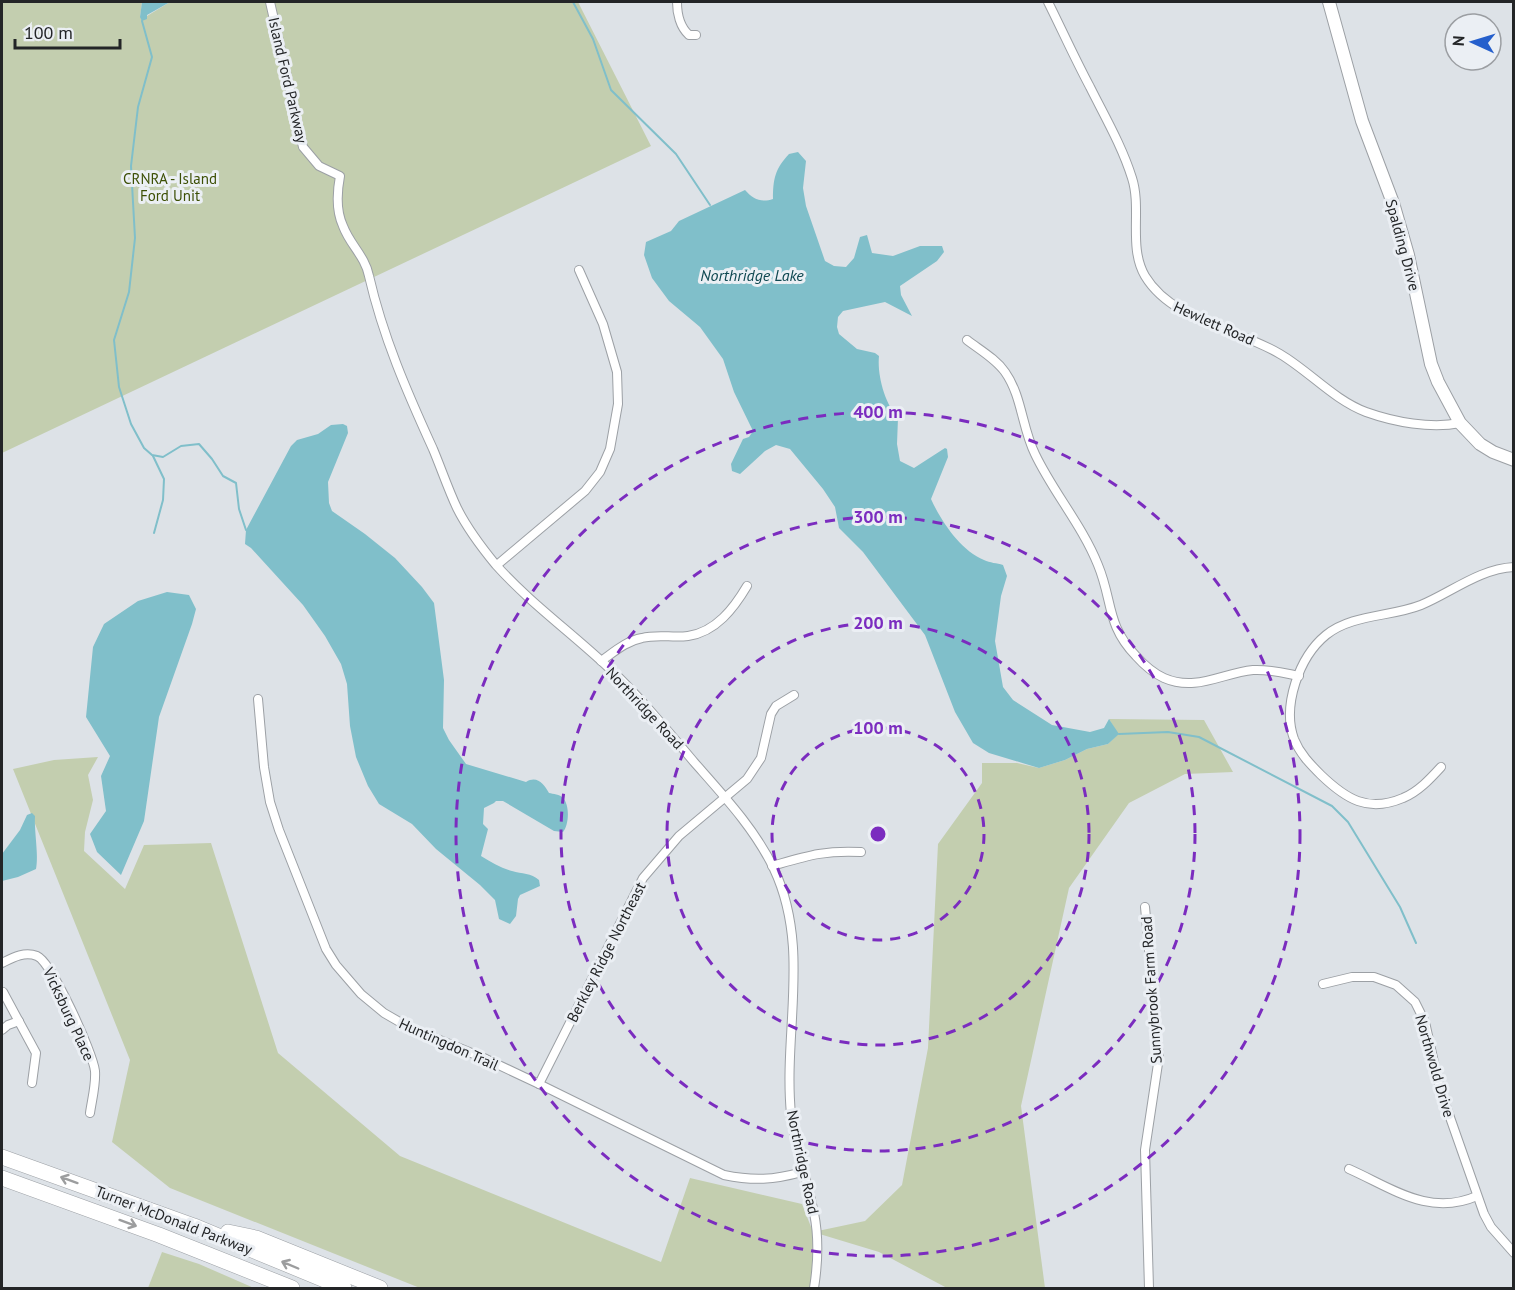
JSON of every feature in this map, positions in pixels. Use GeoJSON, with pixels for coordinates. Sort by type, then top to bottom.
{"type":"FeatureCollection","features":[{"type":"Feature","properties":{"kind":"highway","name":"Turner McDonald Parkway"},"geometry":{"type":"LineString","coordinates":[[2,1157],[194,1226],[344,1288]]}},
{"type":"Feature","properties":{"kind":"highway","name":"Turner McDonald Parkway"},"geometry":{"type":"LineString","coordinates":[[2,1178],[159,1234],[292,1288]]}},
{"type":"Feature","properties":{"kind":"highway"},"geometry":{"type":"LineString","coordinates":[[194,1226],[256,1238],[380,1288]]}},
{"type":"Feature","properties":{"kind":"street","name":"Island Ford Parkway"},"geometry":{"type":"LineString","coordinates":[[270,2],[303,147],[319,166],[340,176]]}},
{"type":"Feature","properties":{"kind":"street"},"geometry":{"type":"LineString","coordinates":[[677,2],[679,18],[684,31],[689,35],[696,35]]}},
{"type":"Feature","properties":{"kind":"street","name":"Hewlett Road"},"geometry":{"type":"LineString","coordinates":[[1048,2],[1131,176],[1136,197],[1138,258],[1144,274],[1154,289],[1166,301],[1182,311],[1247,337],[1281,354],[1363,411],[1382,417],[1424,424],[1449,426],[1460,423]]}},
{"type":"Feature","properties":{"kind":"street","name":"Spalding Drive"},"geometry":{"type":"LineString","coordinates":[[1329,2],[1362,121],[1393,203],[1408,255],[1431,364],[1438,382],[1460,423],[1480,444],[1514,460]]}},
{"type":"Feature","properties":{"kind":"street","name":"Northridge Road"},"geometry":{"type":"LineString","coordinates":[[340,176],[337,193],[342,226],[366,262],[378,312],[398,372],[457,508],[473,535],[520,589],[601,661],[668,731],[750,830],[772,866],[786,903],[794,943],[795,975],[789,1094],[802,1172],[814,1213],[818,1261],[814,1288]]}},
{"type":"Feature","properties":{"kind":"street"},"geometry":{"type":"LineString","coordinates":[[497,565],[585,491],[600,472],[610,449],[618,404],[617,372],[603,324],[579,270]]}},
{"type":"Feature","properties":{"kind":"street"},"geometry":{"type":"LineString","coordinates":[[967,340],[996,362],[1011,380],[1034,452],[1086,539],[1099,566],[1117,631],[1125,645],[1144,664],[1163,678],[1187,684],[1206,683],[1236,673],[1255,670],[1273,670],[1299,676]]}},
{"type":"Feature","properties":{"kind":"street"},"geometry":{"type":"LineString","coordinates":[[1441,767],[1414,792],[1390,802],[1366,804],[1339,793],[1308,762],[1294,738],[1290,711],[1299,676],[1316,645],[1327,634],[1340,627],[1421,605],[1477,577],[1514,567]]}},
{"type":"Feature","properties":{"kind":"street"},"geometry":{"type":"LineString","coordinates":[[601,661],[624,645],[640,638],[659,635],[687,636],[707,630],[730,611],[747,586]]}},
{"type":"Feature","properties":{"kind":"street","name":"Berkley Ridge Northeast"},"geometry":{"type":"LineString","coordinates":[[539,1084],[643,878],[679,836],[747,779],[757,767],[764,750],[771,714],[776,706],[794,695]]}},
{"type":"Feature","properties":{"kind":"street","name":"Huntingdon Trail"},"geometry":{"type":"LineString","coordinates":[[258,699],[264,767],[270,802],[317,930],[336,965],[361,994],[392,1018],[410,1028],[486,1059],[724,1175],[763,1180],[802,1172]]}},
{"type":"Feature","properties":{"kind":"street"},"geometry":{"type":"LineString","coordinates":[[772,866],[819,852],[861,852]]}},
{"type":"Feature","properties":{"kind":"street","name":"Sunnybrook Farm Road"},"geometry":{"type":"LineString","coordinates":[[1145,907],[1159,1057],[1145,1150],[1149,1288]]}},
{"type":"Feature","properties":{"kind":"street","name":"Vicksburg Place"},"geometry":{"type":"LineString","coordinates":[[2,963],[20,955],[38,956],[44,960],[93,1060],[95,1081],[90,1113]]}},
{"type":"Feature","properties":{"kind":"street","name":"Northwold Drive"},"geometry":{"type":"LineString","coordinates":[[1323,984],[1352,977],[1374,977],[1396,986],[1415,1002],[1425,1022],[1440,1089],[1484,1214],[1491,1227],[1514,1253]]}},
{"type":"Feature","properties":{"kind":"street"},"geometry":{"type":"LineString","coordinates":[[3,992],[36,1053],[32,1083]]}},
{"type":"Feature","properties":{"kind":"street"},"geometry":{"type":"LineString","coordinates":[[2,1030],[19,1021]]}},
{"type":"Feature","properties":{"kind":"street"},"geometry":{"type":"LineString","coordinates":[[1349,1169],[1428,1203],[1453,1204],[1477,1196]]}},
{"type":"Feature","properties":{"kind":"green space","name":"CRNRA - Island Ford Unit"},"geometry":{"type":"Polygon","coordinates":[[[2,2],[142,2],[140,17],[147,16],[170,2],[578,2],[651,146],[2,453],[2,2]]]}},
{"type":"Feature","properties":{"kind":"green space"},"geometry":{"type":"Polygon","coordinates":[[[1109,719],[1204,720],[1233,772],[1185,774],[1129,803],[1069,888],[1021,1106],[1045,1288],[947,1288],[879,1252],[813,1232],[865,1221],[902,1185],[928,1048],[938,844],[982,783],[982,763],[1017,763],[1039,768],[1065,760],[1087,749],[1108,744],[1118,734],[1109,719]]]}},
{"type":"Feature","properties":{"kind":"green space"},"geometry":{"type":"Polygon","coordinates":[[[98,757],[88,775],[93,800],[85,832],[84,851],[125,889],[144,845],[211,843],[278,1053],[400,1156],[661,1262],[690,1178],[802,1204],[813,1232],[812,1288],[420,1288],[170,1188],[112,1142],[130,1060],[13,769],[54,760],[98,757]]]}},
{"type":"Feature","properties":{"kind":"green space"},"geometry":{"type":"Polygon","coordinates":[[[162,1252],[199,1264],[254,1288],[148,1288],[162,1252]]]}},
{"type":"Feature","properties":{"kind":"water"},"geometry":{"type":"Polygon","coordinates":[[[142,2],[170,2],[147,15],[147,19],[142,21],[140,17],[142,2]]]}},
{"type":"Feature","properties":{"kind":"water","name":"Northridge Lake"},"geometry":{"type":"Polygon","coordinates":[[[798,152],[806,161],[803,188],[806,206],[825,261],[834,266],[846,267],[854,258],[860,237],[867,235],[872,253],[893,256],[920,246],[942,246],[944,252],[937,261],[900,286],[901,295],[912,316],[885,302],[843,311],[838,317],[839,334],[857,349],[879,356],[879,372],[883,389],[889,405],[898,418],[897,444],[900,461],[914,468],[945,448],[947,449],[948,457],[931,499],[946,526],[967,550],[986,561],[1003,565],[1007,576],[1001,596],[995,641],[1003,687],[1013,700],[1052,725],[1090,732],[1104,728],[1109,719],[1119,734],[1108,744],[1087,749],[1065,760],[1039,768],[989,753],[973,743],[955,712],[925,635],[863,552],[839,528],[835,507],[790,449],[776,445],[765,451],[740,474],[732,471],[731,464],[743,439],[749,437],[753,431],[734,392],[723,359],[700,327],[669,301],[652,278],[644,255],[646,242],[671,231],[679,221],[745,190],[758,199],[765,201],[773,199],[774,180],[778,170],[789,154],[798,152]]]}},
{"type":"Feature","properties":{"kind":"water"},"geometry":{"type":"Polygon","coordinates":[[[331,425],[347,426],[348,433],[328,482],[329,503],[332,511],[395,558],[434,603],[444,680],[443,728],[449,740],[466,764],[526,782],[537,780],[549,793],[562,797],[567,805],[567,820],[563,832],[554,831],[503,801],[496,801],[484,808],[483,824],[488,829],[481,856],[504,868],[530,875],[539,880],[540,886],[520,895],[516,916],[510,924],[499,919],[495,900],[480,885],[436,849],[412,824],[379,804],[368,786],[356,757],[350,726],[347,684],[341,664],[303,605],[245,544],[246,530],[291,446],[297,440],[318,434],[331,425]]]}},
{"type":"Feature","properties":{"kind":"water"},"geometry":{"type":"Polygon","coordinates":[[[167,592],[189,595],[196,609],[159,717],[144,821],[121,875],[97,852],[90,834],[106,811],[101,776],[110,756],[86,717],[93,647],[104,624],[138,601],[167,592]]]}},
{"type":"Feature","properties":{"kind":"water"},"geometry":{"type":"Polygon","coordinates":[[[32,813],[35,816],[36,869],[2,881],[2,854],[20,830],[27,815],[32,813]]]}},
{"type":"Feature","properties":{"kind":"waterway"},"geometry":{"type":"LineString","coordinates":[[573,2],[593,39],[611,90],[676,154],[710,205]]}},
{"type":"Feature","properties":{"kind":"waterway"},"geometry":{"type":"LineString","coordinates":[[142,21],[152,57],[138,107],[131,166],[135,238],[129,292],[114,340],[119,387],[131,424],[144,448],[152,455],[163,457],[181,446],[199,444],[223,476],[236,483],[239,509],[246,530]]}},
{"type":"Feature","properties":{"kind":"waterway"},"geometry":{"type":"LineString","coordinates":[[153,456],[164,479],[163,500],[154,533]]}},
{"type":"Feature","properties":{"kind":"waterway"},"geometry":{"type":"LineString","coordinates":[[1119,734],[1168,732],[1199,737],[1332,806],[1348,822],[1400,907],[1416,943]]}}]}
